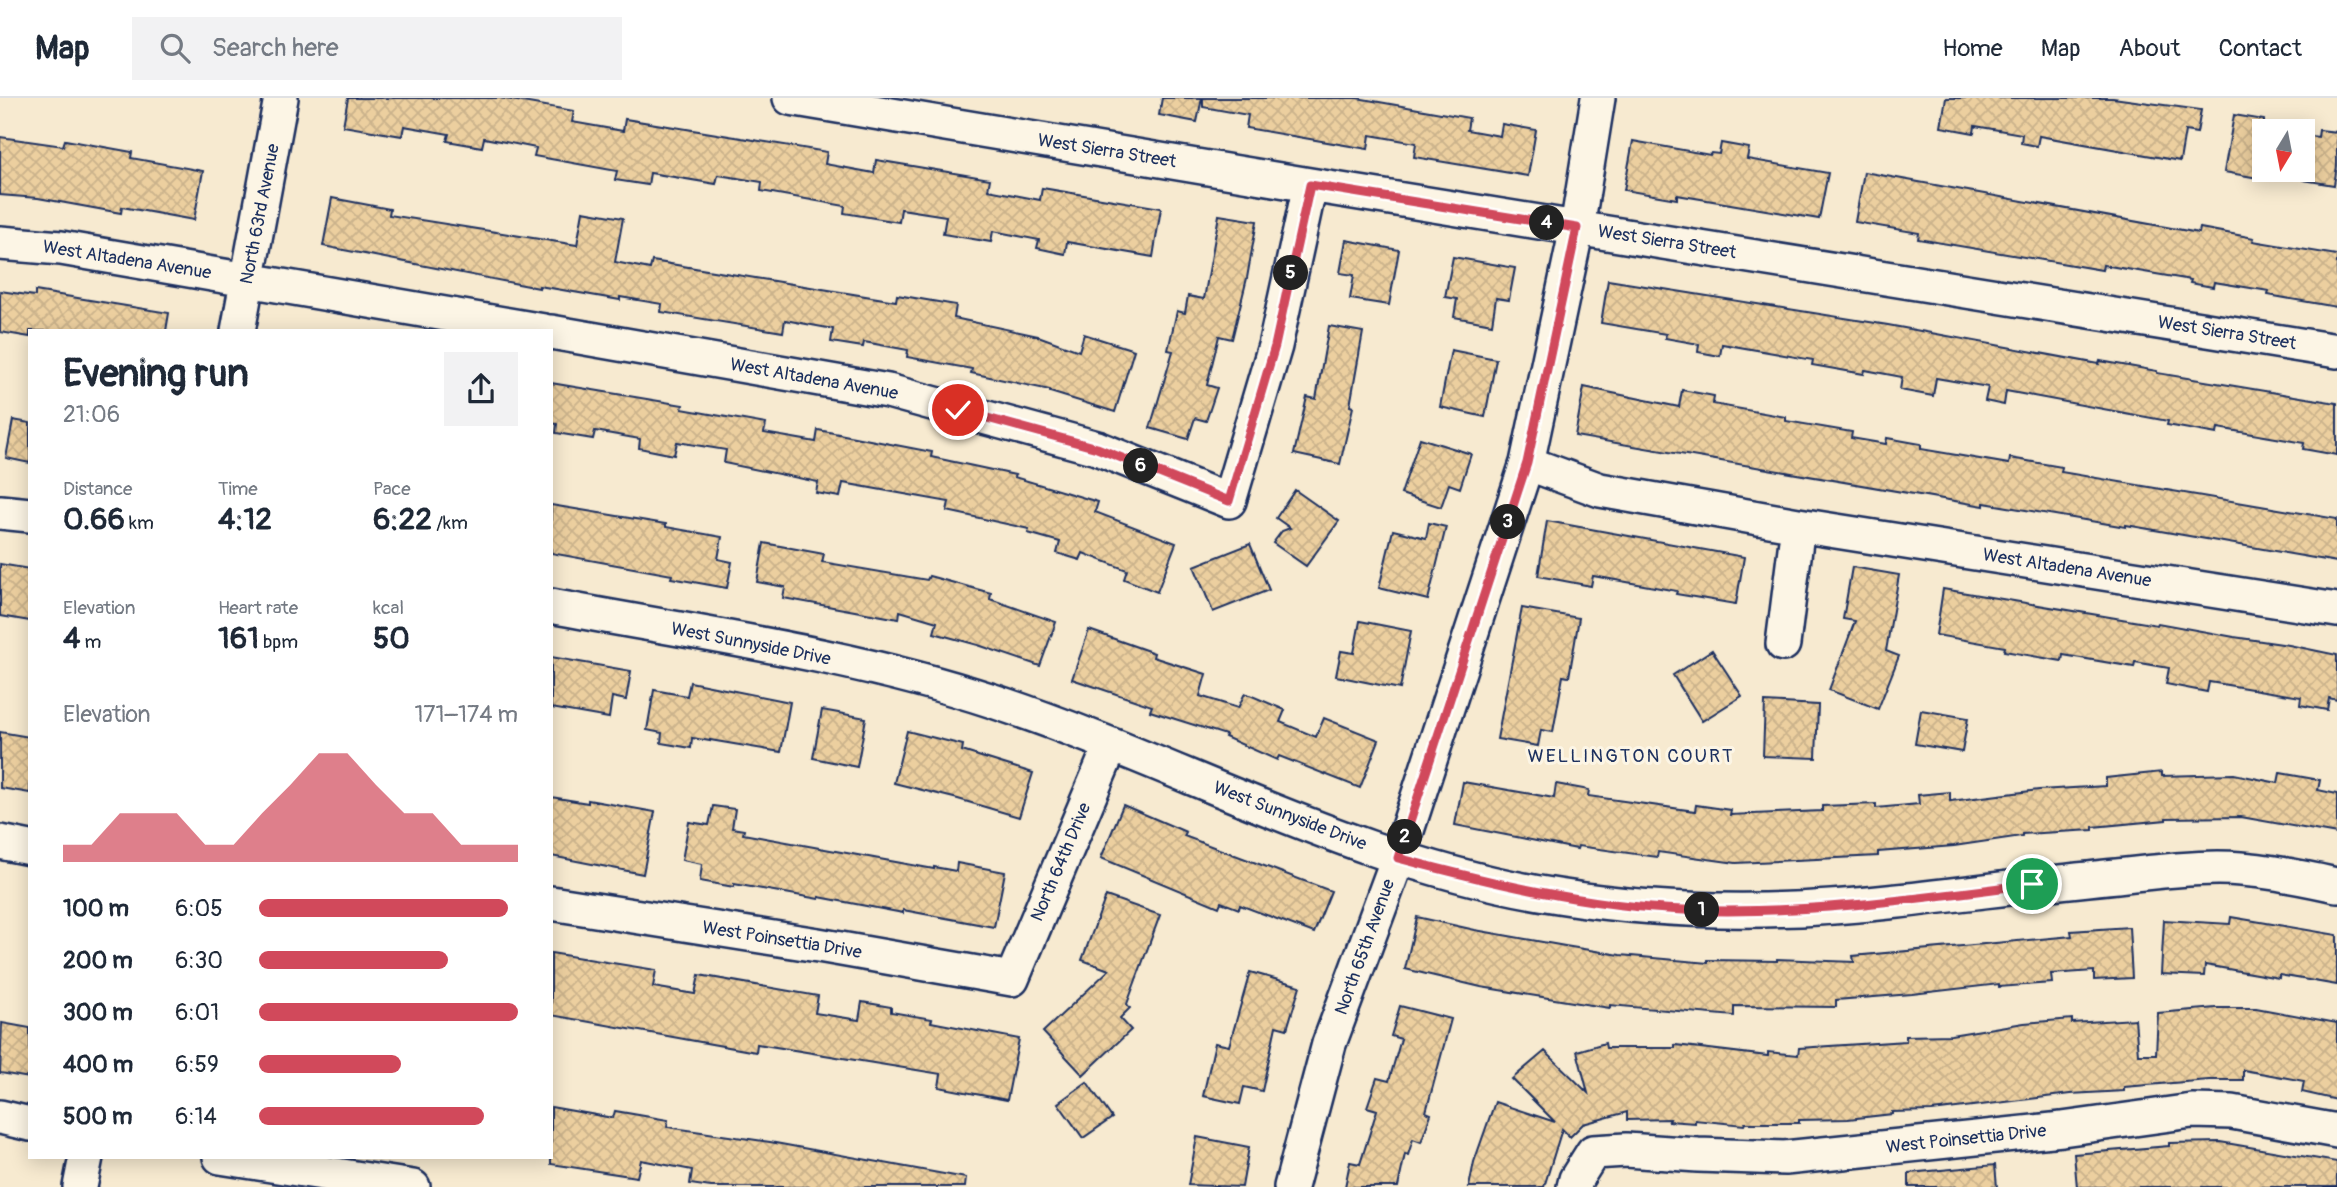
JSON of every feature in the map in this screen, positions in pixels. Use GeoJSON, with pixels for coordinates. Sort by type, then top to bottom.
{"type":"FeatureCollection","features":[{"type":"Feature","properties":{"kind":"street","name":"North 63rd Avenue"},"geometry":{"type":"LineString","coordinates":[[238,329],[282,98]]}},
{"type":"Feature","properties":{"kind":"street","name":"West Sierra Street"},"geometry":{"type":"LineString","coordinates":[[790,98],[2337,351]]}},
{"type":"Feature","properties":{"kind":"street","name":"North 65th Avenue"},"geometry":{"type":"LineString","coordinates":[[1291,1187],[1329,1044],[1398,858],[1527,463],[1577,228],[1598,98]]}},
{"type":"Feature","properties":{"kind":"street","name":"West Altadena Avenue"},"geometry":{"type":"LineString","coordinates":[[553,332],[888,391],[1097,448],[1229,501],[1275,346],[1310,185]]}},
{"type":"Feature","properties":{"kind":"street","name":"West Altadena Avenue"},"geometry":{"type":"LineString","coordinates":[[0,243],[61,248],[533,329]]}},
{"type":"Feature","properties":{"kind":"street","name":"West Altadena Avenue"},"geometry":{"type":"LineString","coordinates":[[1527,463],[1600,490],[1798,525],[2337,610]]}},
{"type":"Feature","properties":{"kind":"street"},"geometry":{"type":"LineString","coordinates":[[0,512],[28,515]]}},
{"type":"Feature","properties":{"kind":"street"},"geometry":{"type":"LineString","coordinates":[[1783,644],[1798,525]]}},
{"type":"Feature","properties":{"kind":"street","name":"West Sunnyside Drive"},"geometry":{"type":"LineString","coordinates":[[553,607],[821,656],[990,700],[1398,858],[1555,896],[1683,910],[1814,909],[1896,902],[2073,880],[2222,868],[2284,875],[2337,885]]}},
{"type":"Feature","properties":{"kind":"street","name":"North 64th Drive"},"geometry":{"type":"LineString","coordinates":[[1012,979],[1111,745]]}},
{"type":"Feature","properties":{"kind":"street"},"geometry":{"type":"LineString","coordinates":[[0,842],[28,848]]}},
{"type":"Feature","properties":{"kind":"street","name":"West Poinsettia Drive"},"geometry":{"type":"LineString","coordinates":[[553,903],[1012,979]]}},
{"type":"Feature","properties":{"kind":"street","name":"West Poinsettia Drive"},"geometry":{"type":"LineString","coordinates":[[1574,1187],[1593,1152],[1626,1150],[1785,1158],[2062,1129],[2192,1111],[2232,1112],[2337,1131]]}},
{"type":"Feature","properties":{"kind":"street"},"geometry":{"type":"LineString","coordinates":[[0,1117],[28,1124]]}},
{"type":"Feature","properties":{"kind":"street"},"geometry":{"type":"LineString","coordinates":[[80,1187],[86,1159]]}},
{"type":"Feature","properties":{"kind":"street"},"geometry":{"type":"LineString","coordinates":[[233,1159],[413,1187]]}},
{"type":"Feature","properties":{"kind":"building"},"geometry":{"type":"Polygon","coordinates":[[[348,98],[500,98],[574,111],[572,122],[623,131],[625,119],[827,152],[825,164],[874,173],[876,160],[990,179],[988,190],[1040,200],[1042,188],[1161,208],[1153,257],[1067,242],[1065,254],[1037,248],[1039,240],[993,231],[991,242],[943,234],[946,216],[901,209],[899,222],[844,213],[845,206],[761,191],[762,182],[718,175],[716,184],[650,173],[648,185],[615,180],[617,171],[534,156],[536,148],[484,138],[482,147],[447,141],[449,134],[404,126],[402,136],[343,126],[348,98]]]}},
{"type":"Feature","properties":{"kind":"building"},"geometry":{"type":"Polygon","coordinates":[[[1162,98],[1202,98],[1197,122],[1159,115],[1162,98]]]}},
{"type":"Feature","properties":{"kind":"building"},"geometry":{"type":"Polygon","coordinates":[[[1203,98],[1357,98],[1469,118],[1467,130],[1500,136],[1502,124],[1536,130],[1528,176],[1414,157],[1416,143],[1370,135],[1368,149],[1246,128],[1248,115],[1203,107],[1203,98]]]}},
{"type":"Feature","properties":{"kind":"building"},"geometry":{"type":"Polygon","coordinates":[[[1946,98],[2113,98],[2201,110],[2197,133],[2185,131],[2180,161],[2039,136],[2037,146],[2021,143],[2022,134],[1975,126],[1974,133],[1941,127],[1946,98]]]}},
{"type":"Feature","properties":{"kind":"building"},"geometry":{"type":"Polygon","coordinates":[[[2234,115],[2258,119],[2252,119],[2252,177],[2224,172],[2234,115]]]}},
{"type":"Feature","properties":{"kind":"building"},"geometry":{"type":"Polygon","coordinates":[[[2319,130],[2337,132],[2334,185],[2315,182],[2315,137],[2318,137],[2319,130]]]}},
{"type":"Feature","properties":{"kind":"building"},"geometry":{"type":"Polygon","coordinates":[[[0,137],[63,146],[65,140],[132,152],[131,158],[203,171],[194,220],[122,207],[121,213],[38,198],[0,195],[0,137]]]}},
{"type":"Feature","properties":{"kind":"building"},"geometry":{"type":"Polygon","coordinates":[[[1633,141],[1710,155],[1719,154],[1721,143],[1749,148],[1747,159],[1828,173],[1819,219],[1677,195],[1677,199],[1624,190],[1633,141]]]}},
{"type":"Feature","properties":{"kind":"building"},"geometry":{"type":"Polygon","coordinates":[[[1864,172],[2199,233],[2200,228],[2254,238],[2253,241],[2337,255],[2337,307],[2268,295],[2269,291],[2214,282],[2213,287],[2190,283],[2191,280],[2103,265],[2102,270],[1918,239],[1919,233],[1855,222],[1864,172]]]}},
{"type":"Feature","properties":{"kind":"building"},"geometry":{"type":"Polygon","coordinates":[[[332,198],[390,209],[389,215],[577,245],[583,211],[623,218],[615,262],[650,269],[652,261],[896,301],[897,295],[956,305],[954,318],[1038,336],[1079,351],[1084,334],[1134,350],[1115,412],[1050,390],[971,373],[972,369],[907,357],[908,350],[864,342],[863,347],[831,342],[833,329],[785,320],[783,332],[661,312],[662,304],[539,288],[323,246],[332,198]]]}},
{"type":"Feature","properties":{"kind":"building"},"geometry":{"type":"Polygon","coordinates":[[[1219,215],[1257,221],[1232,339],[1219,336],[1207,385],[1217,388],[1206,421],[1195,418],[1188,439],[1150,428],[1173,351],[1168,350],[1177,311],[1185,313],[1188,296],[1204,299],[1219,215]]]}},
{"type":"Feature","properties":{"kind":"building"},"geometry":{"type":"Polygon","coordinates":[[[1346,240],[1399,250],[1389,305],[1350,299],[1354,275],[1340,273],[1346,240]]]}},
{"type":"Feature","properties":{"kind":"building"},"geometry":{"type":"Polygon","coordinates":[[[1453,257],[1515,268],[1509,300],[1496,298],[1492,324],[1454,317],[1457,299],[1445,297],[1453,257]]]}},
{"type":"Feature","properties":{"kind":"building"},"geometry":{"type":"Polygon","coordinates":[[[1608,280],[1888,325],[2099,364],[2100,361],[2337,403],[2337,455],[2303,449],[2304,443],[2218,428],[2217,434],[2167,425],[2168,421],[2006,391],[2004,405],[1985,401],[1988,387],[1936,378],[1933,396],[1900,390],[1902,377],[1812,365],[1813,360],[1722,344],[1720,356],[1698,352],[1699,344],[1665,338],[1666,334],[1601,323],[1608,280]]]}},
{"type":"Feature","properties":{"kind":"building"},"geometry":{"type":"Polygon","coordinates":[[[0,291],[35,296],[35,291],[169,313],[166,329],[28,329],[28,337],[0,332],[0,291]]]}},
{"type":"Feature","properties":{"kind":"building"},"geometry":{"type":"Polygon","coordinates":[[[1329,326],[1363,332],[1350,406],[1353,407],[1340,464],[1294,454],[1307,397],[1316,399],[1329,326]]]}},
{"type":"Feature","properties":{"kind":"building"},"geometry":{"type":"Polygon","coordinates":[[[1451,350],[1496,359],[1485,417],[1440,407],[1451,350]]]}},
{"type":"Feature","properties":{"kind":"building"},"geometry":{"type":"Polygon","coordinates":[[[553,383],[683,405],[682,409],[766,424],[764,433],[816,442],[818,430],[932,452],[931,457],[1015,475],[1014,477],[1098,502],[1095,512],[1176,543],[1157,592],[1124,579],[1127,570],[1083,553],[1080,560],[1057,553],[1060,542],[1028,533],[1029,529],[947,511],[949,502],[843,483],[840,497],[816,493],[818,482],[724,463],[726,450],[677,442],[674,455],[639,448],[640,439],[595,431],[593,439],[556,433],[557,424],[553,423],[553,383]]]}},
{"type":"Feature","properties":{"kind":"building"},"geometry":{"type":"Polygon","coordinates":[[[1584,387],[1679,407],[1682,390],[1714,396],[1713,404],[1786,417],[1786,421],[1852,432],[1851,438],[1886,444],[1887,438],[1921,444],[1921,449],[2009,464],[2010,458],[2062,467],[2061,472],[2337,519],[2337,562],[2126,525],[1984,503],[1984,506],[1575,436],[1584,387]]]}},
{"type":"Feature","properties":{"kind":"building"},"geometry":{"type":"Polygon","coordinates":[[[13,420],[28,423],[28,463],[6,458],[13,420]]]}},
{"type":"Feature","properties":{"kind":"building"},"geometry":{"type":"Polygon","coordinates":[[[1420,438],[1471,454],[1460,488],[1449,484],[1441,507],[1401,494],[1420,438]]]}},
{"type":"Feature","properties":{"kind":"building"},"geometry":{"type":"Polygon","coordinates":[[[1295,490],[1339,521],[1306,566],[1273,543],[1282,531],[1290,528],[1276,518],[1295,490]]]}},
{"type":"Feature","properties":{"kind":"building"},"geometry":{"type":"Polygon","coordinates":[[[553,505],[666,524],[666,527],[722,537],[718,559],[732,562],[727,588],[671,578],[672,575],[553,553],[553,505]]]}},
{"type":"Feature","properties":{"kind":"building"},"geometry":{"type":"Polygon","coordinates":[[[1547,521],[1744,557],[1736,604],[1593,576],[1591,586],[1538,576],[1547,521]]]}},
{"type":"Feature","properties":{"kind":"building"},"geometry":{"type":"Polygon","coordinates":[[[1429,523],[1446,527],[1428,600],[1379,588],[1393,530],[1426,538],[1429,523]]]}},
{"type":"Feature","properties":{"kind":"building"},"geometry":{"type":"Polygon","coordinates":[[[764,543],[824,554],[822,562],[927,580],[929,576],[991,593],[990,599],[1056,622],[1040,666],[934,633],[937,622],[900,611],[899,619],[783,598],[785,587],[757,582],[764,543]]]}},
{"type":"Feature","properties":{"kind":"building"},"geometry":{"type":"Polygon","coordinates":[[[1250,544],[1269,590],[1213,612],[1194,566],[1250,544]]]}},
{"type":"Feature","properties":{"kind":"building"},"geometry":{"type":"Polygon","coordinates":[[[0,564],[28,569],[28,621],[0,616],[0,564]]]}},
{"type":"Feature","properties":{"kind":"building"},"geometry":{"type":"Polygon","coordinates":[[[1852,567],[1899,575],[1886,651],[1899,656],[1878,709],[1829,690],[1855,621],[1843,619],[1852,567]]]}},
{"type":"Feature","properties":{"kind":"building"},"geometry":{"type":"Polygon","coordinates":[[[1943,589],[2337,655],[2337,700],[2329,698],[2327,710],[2300,705],[2301,697],[2209,682],[2207,692],[2166,684],[2169,668],[2135,662],[2134,667],[2063,655],[2062,661],[2004,651],[2005,647],[1936,635],[1943,589]]]}},
{"type":"Feature","properties":{"kind":"building"},"geometry":{"type":"Polygon","coordinates":[[[1522,608],[1579,618],[1569,677],[1563,676],[1553,732],[1541,730],[1538,746],[1497,739],[1522,608]]]}},
{"type":"Feature","properties":{"kind":"building"},"geometry":{"type":"Polygon","coordinates":[[[1360,621],[1411,631],[1400,689],[1336,676],[1341,651],[1354,653],[1360,621]]]}},
{"type":"Feature","properties":{"kind":"building"},"geometry":{"type":"Polygon","coordinates":[[[1089,630],[1154,653],[1153,657],[1206,674],[1200,696],[1238,708],[1245,693],[1285,710],[1280,722],[1316,737],[1324,718],[1379,740],[1360,788],[1279,756],[1277,760],[1225,737],[1226,735],[1150,711],[1152,706],[1072,679],[1089,630]]]}},
{"type":"Feature","properties":{"kind":"building"},"geometry":{"type":"Polygon","coordinates":[[[1712,650],[1742,696],[1702,721],[1673,675],[1712,650]]]}},
{"type":"Feature","properties":{"kind":"building"},"geometry":{"type":"Polygon","coordinates":[[[553,657],[631,671],[626,700],[612,697],[609,718],[553,708],[553,657]]]}},
{"type":"Feature","properties":{"kind":"building"},"geometry":{"type":"Polygon","coordinates":[[[690,682],[790,702],[781,752],[692,738],[691,748],[661,743],[662,733],[647,730],[654,690],[687,696],[690,682]]]}},
{"type":"Feature","properties":{"kind":"building"},"geometry":{"type":"Polygon","coordinates":[[[1765,702],[1818,705],[1816,758],[1763,756],[1765,702]]]}},
{"type":"Feature","properties":{"kind":"building"},"geometry":{"type":"Polygon","coordinates":[[[822,710],[866,718],[857,767],[813,758],[822,710]]]}},
{"type":"Feature","properties":{"kind":"building"},"geometry":{"type":"Polygon","coordinates":[[[1921,710],[1968,718],[1962,752],[1915,744],[1921,710]]]}},
{"type":"Feature","properties":{"kind":"building"},"geometry":{"type":"Polygon","coordinates":[[[907,731],[963,745],[962,751],[1033,773],[1019,817],[894,783],[907,731]]]}},
{"type":"Feature","properties":{"kind":"building"},"geometry":{"type":"Polygon","coordinates":[[[0,732],[28,737],[28,793],[0,788],[0,732]]]}},
{"type":"Feature","properties":{"kind":"building"},"geometry":{"type":"Polygon","coordinates":[[[2162,772],[2162,776],[2234,774],[2278,783],[2280,773],[2320,780],[2318,790],[2337,794],[2337,834],[2241,817],[2166,818],[2093,827],[2093,830],[2022,834],[1954,846],[1878,852],[1878,856],[1736,863],[1658,852],[1657,857],[1578,846],[1577,849],[1455,825],[1463,782],[1554,798],[1556,784],[1589,790],[1588,796],[1695,811],[1696,805],[1731,810],[1730,815],[1822,811],[1822,806],[1876,804],[1876,808],[1919,804],[1918,795],[1950,792],[1950,801],[2039,790],[2106,786],[2106,778],[2162,772]]]}},
{"type":"Feature","properties":{"kind":"building"},"geometry":{"type":"Polygon","coordinates":[[[553,797],[588,803],[588,800],[655,812],[643,874],[553,856],[553,797]]]}},
{"type":"Feature","properties":{"kind":"building"},"geometry":{"type":"Polygon","coordinates":[[[1123,805],[1186,832],[1184,836],[1331,891],[1314,933],[1240,905],[1239,909],[1221,902],[1219,907],[1101,858],[1123,805]]]}},
{"type":"Feature","properties":{"kind":"building"},"geometry":{"type":"Polygon","coordinates":[[[713,806],[735,809],[732,828],[744,830],[743,834],[934,869],[956,871],[957,863],[1005,872],[994,927],[903,910],[903,913],[819,897],[700,881],[702,864],[682,860],[689,822],[709,825],[713,806]]]}},
{"type":"Feature","properties":{"kind":"building"},"geometry":{"type":"Polygon","coordinates":[[[1106,896],[1160,915],[1127,1004],[1130,1008],[1120,1018],[1131,1030],[1083,1075],[1043,1032],[1109,970],[1082,960],[1106,896]]]}},
{"type":"Feature","properties":{"kind":"building"},"geometry":{"type":"Polygon","coordinates":[[[1417,917],[1475,930],[1620,955],[1708,963],[1708,960],[1777,959],[1854,962],[1853,956],[2072,936],[2071,931],[2129,927],[2132,978],[2094,980],[2094,971],[2051,974],[2052,983],[1999,987],[1999,984],[1836,1000],[1836,1007],[1734,1006],[1734,1016],[1610,1005],[1610,1008],[1481,987],[1405,969],[1417,917]]]}},
{"type":"Feature","properties":{"kind":"building"},"geometry":{"type":"Polygon","coordinates":[[[2231,917],[2337,935],[2337,985],[2205,965],[2204,976],[2161,974],[2164,920],[2230,924],[2231,917]]]}},
{"type":"Feature","properties":{"kind":"building"},"geometry":{"type":"Polygon","coordinates":[[[553,953],[656,970],[653,987],[695,994],[699,975],[818,996],[815,1013],[859,1020],[862,1002],[891,1007],[891,1012],[932,1019],[931,1022],[1019,1039],[1007,1100],[939,1087],[941,1074],[757,1044],[756,1052],[553,1015],[553,953]]]}},
{"type":"Feature","properties":{"kind":"building"},"geometry":{"type":"Polygon","coordinates":[[[1250,972],[1300,986],[1287,1029],[1276,1026],[1262,1091],[1244,1087],[1240,1104],[1203,1096],[1215,1043],[1229,1046],[1250,972]]]}},
{"type":"Feature","properties":{"kind":"building"},"geometry":{"type":"Polygon","coordinates":[[[1400,1006],[1451,1019],[1426,1112],[1431,1114],[1421,1142],[1413,1139],[1408,1155],[1405,1154],[1398,1187],[1345,1187],[1350,1162],[1360,1164],[1377,1110],[1367,1107],[1377,1078],[1389,1081],[1401,1039],[1391,1036],[1400,1006]]]}},
{"type":"Feature","properties":{"kind":"building"},"geometry":{"type":"Polygon","coordinates":[[[2256,1008],[2337,1023],[2337,1100],[2302,1092],[2304,1081],[2243,1070],[2243,1080],[2124,1087],[2124,1091],[2070,1094],[1932,1111],[1892,1112],[1848,1119],[1799,1120],[1799,1123],[1744,1125],[1695,1120],[1695,1123],[1669,1121],[1670,1119],[1627,1120],[1627,1112],[1583,1124],[1570,1137],[1562,1129],[1544,1187],[1469,1187],[1474,1162],[1495,1102],[1555,1122],[1512,1079],[1545,1051],[1588,1093],[1577,1051],[1605,1043],[1606,1048],[1675,1048],[1675,1045],[1768,1056],[1768,1052],[1798,1055],[1799,1048],[1906,1041],[1906,1036],[1951,1035],[2024,1023],[2072,1019],[2072,1023],[2135,1019],[2138,1054],[2156,1054],[2158,1013],[2256,1008]]]}},
{"type":"Feature","properties":{"kind":"building"},"geometry":{"type":"Polygon","coordinates":[[[2,1023],[28,1028],[28,1078],[0,1073],[2,1023]]]}},
{"type":"Feature","properties":{"kind":"building"},"geometry":{"type":"Polygon","coordinates":[[[1087,1082],[1112,1118],[1083,1138],[1058,1103],[1087,1082]]]}},
{"type":"Feature","properties":{"kind":"building"},"geometry":{"type":"Polygon","coordinates":[[[553,1107],[613,1118],[615,1111],[668,1120],[667,1127],[770,1142],[966,1178],[965,1187],[711,1187],[690,1184],[692,1170],[641,1160],[637,1177],[551,1164],[553,1107]]]}},
{"type":"Feature","properties":{"kind":"building"},"geometry":{"type":"Polygon","coordinates":[[[1197,1137],[1249,1147],[1242,1187],[1188,1185],[1197,1137]]]}},
{"type":"Feature","properties":{"kind":"building"},"geometry":{"type":"Polygon","coordinates":[[[2220,1142],[2337,1162],[2337,1187],[2077,1187],[2074,1154],[2169,1146],[2169,1143],[2220,1142]]]}},
{"type":"Feature","properties":{"kind":"building"},"geometry":{"type":"Polygon","coordinates":[[[1995,1165],[1997,1187],[1909,1187],[1909,1173],[1995,1165]]]}},
{"type":"Feature","properties":{"kind":"district","name":"WELLINGTON COURT"},"geometry":{"type":"Point","coordinates":[1631,756]}},
{"type":"Feature","properties":{"kind":"route"},"geometry":{"type":"LineString","coordinates":[[958,410],[1097,448],[1229,501],[1275,346],[1310,185],[1577,228],[1527,463],[1398,858],[1555,896],[1683,910],[1814,909],[1896,902],[2032,884]]}}]}
